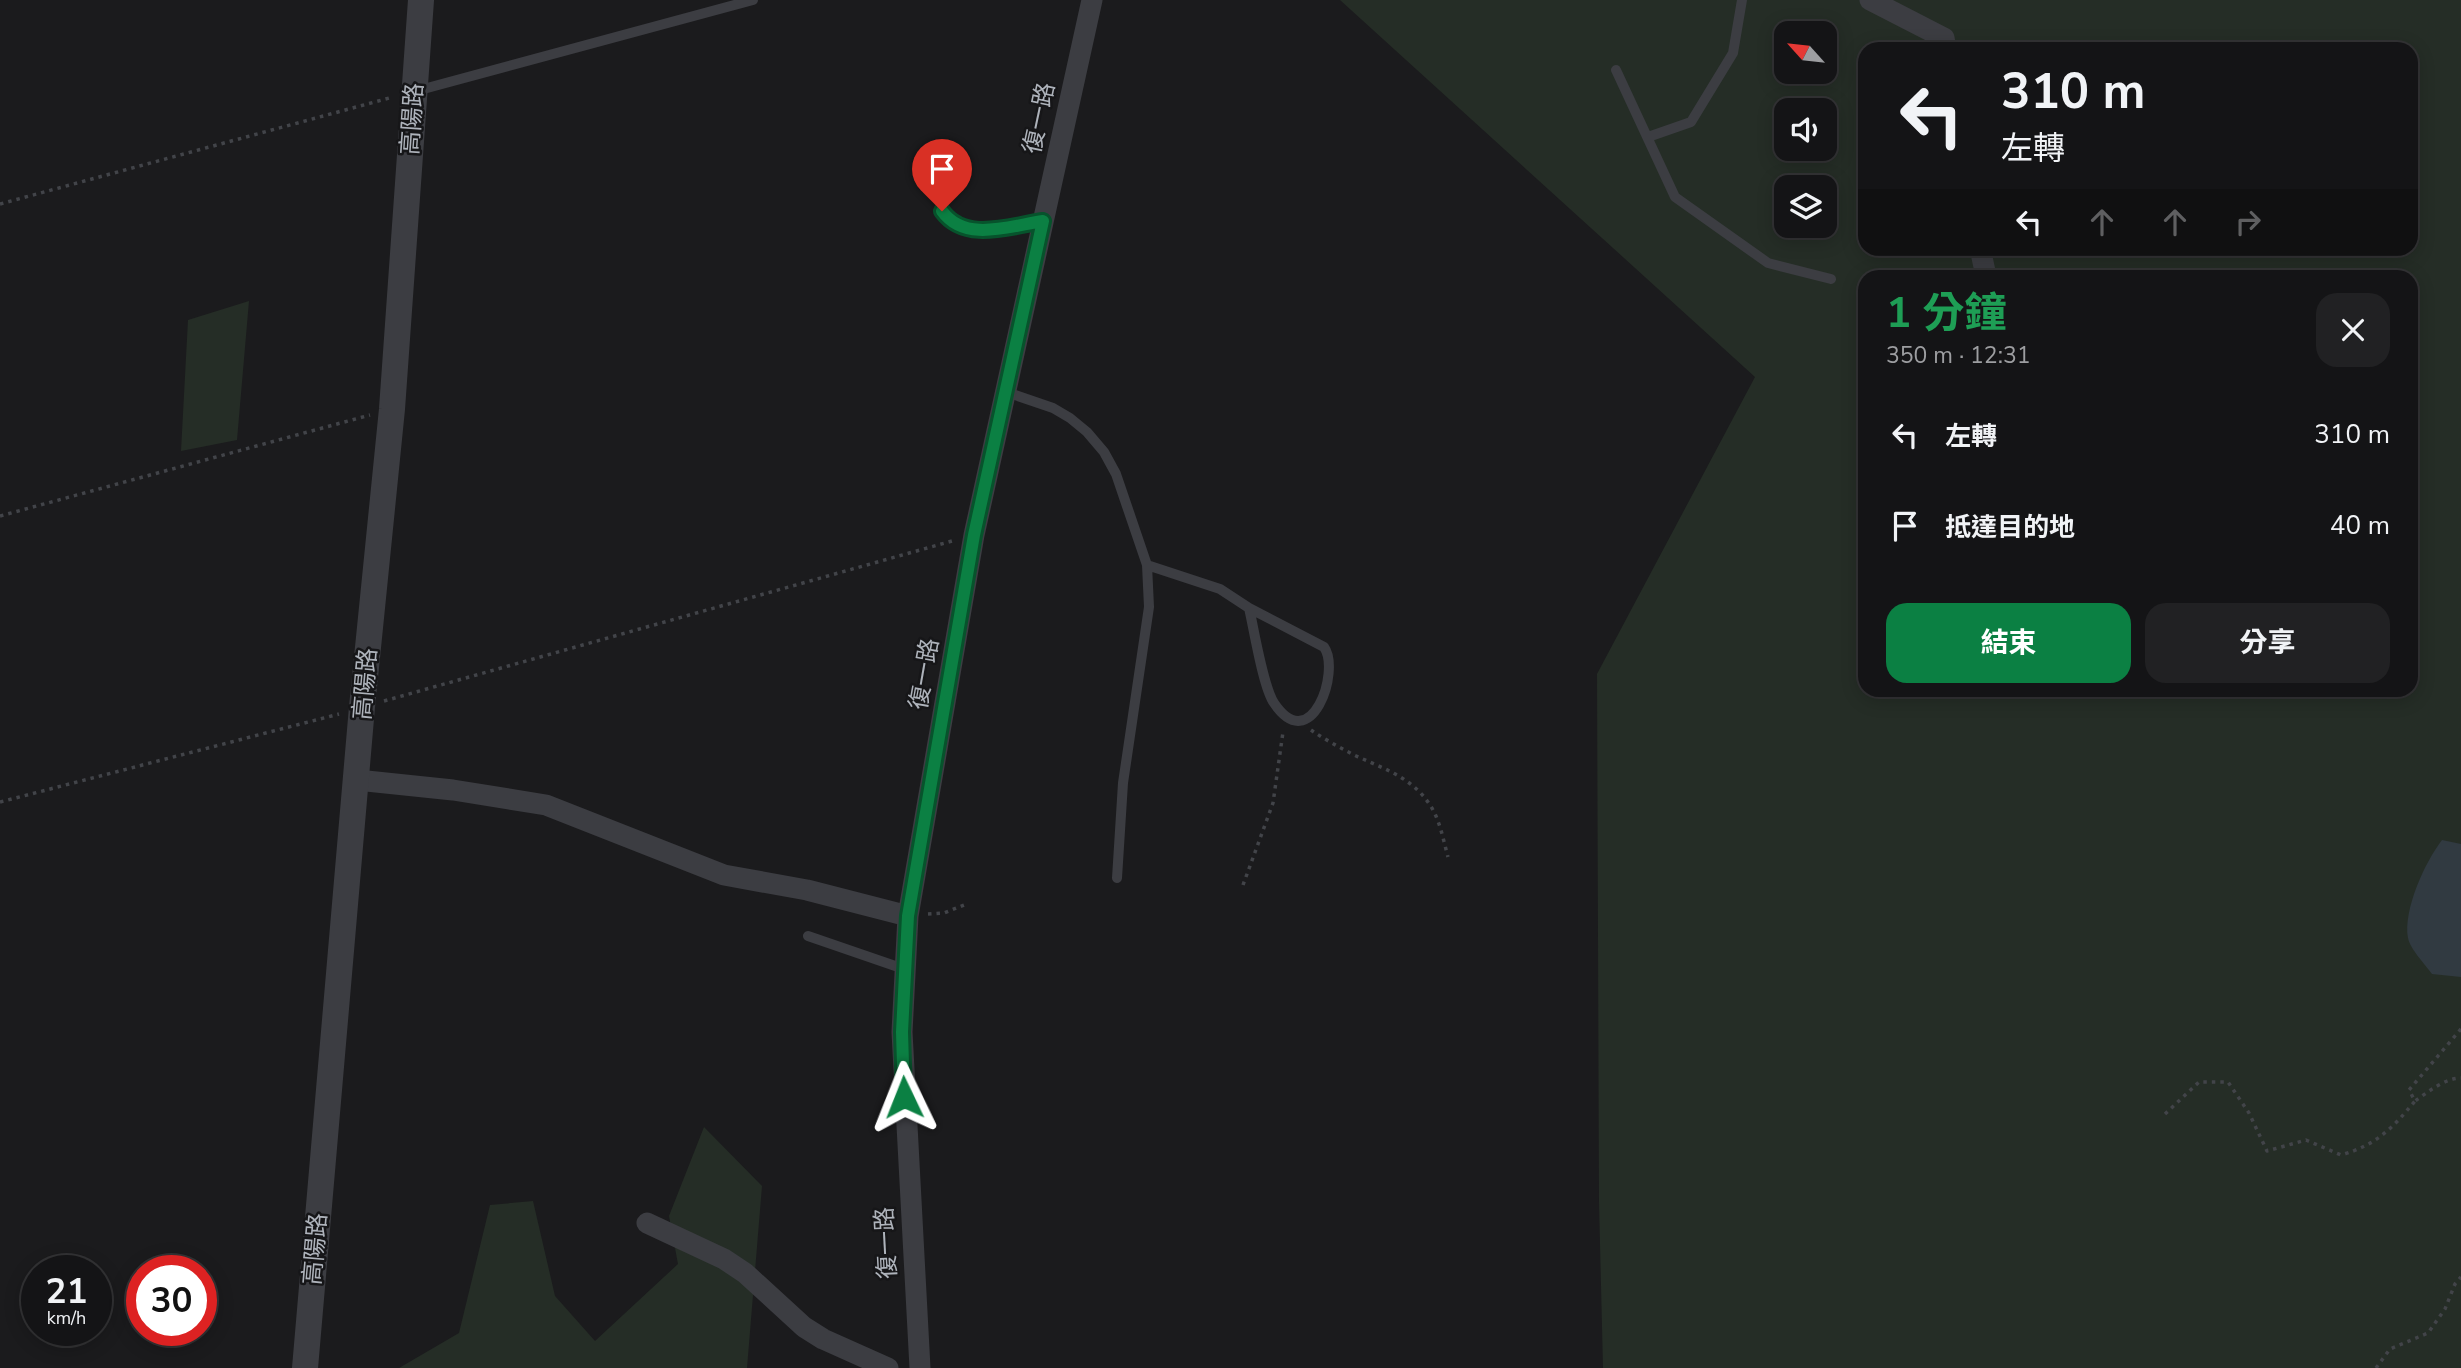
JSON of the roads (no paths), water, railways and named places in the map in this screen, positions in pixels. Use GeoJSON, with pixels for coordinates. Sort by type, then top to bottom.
{"type":"FeatureCollection","features":[{"type":"Feature","properties":{"kind":"street","name":"高陽路"},"geometry":{"type":"LineString","coordinates":[[305,1368],[362,708],[392,409],[421,0]]}},
{"type":"Feature","properties":{"kind":"street","name":"復一路"},"geometry":{"type":"LineString","coordinates":[[920,1368],[904,1084],[904,969],[908,916],[974,535],[1092,0]]}},
{"type":"Feature","properties":{"kind":"street"},"geometry":{"type":"LineString","coordinates":[[1870,0],[1944,38],[1945,42]]}},
{"type":"Feature","properties":{"kind":"street"},"geometry":{"type":"LineString","coordinates":[[357,780],[453,790],[546,805],[724,876],[807,890],[908,916]]}},
{"type":"Feature","properties":{"kind":"street"},"geometry":{"type":"LineString","coordinates":[[647,1223],[724,1259],[745,1273],[804,1327],[823,1339],[888,1368]]}},
{"type":"Feature","properties":{"kind":"lane"},"geometry":{"type":"LineString","coordinates":[[414,92],[753,0]]}},
{"type":"Feature","properties":{"kind":"lane"},"geometry":{"type":"LineString","coordinates":[[1648,137],[1691,122],[1733,53],[1742,0]]}},
{"type":"Feature","properties":{"kind":"lane"},"geometry":{"type":"LineString","coordinates":[[1616,70],[1675,197],[1768,263],[1831,279]]}},
{"type":"Feature","properties":{"kind":"lane"},"geometry":{"type":"LineString","coordinates":[[942,211],[949,222],[972,231],[1043,221]]}},
{"type":"Feature","properties":{"kind":"lane"},"geometry":{"type":"LineString","coordinates":[[1006,392],[1053,408],[1070,418],[1087,432],[1104,452],[1116,474],[1147,565],[1149,607],[1123,783],[1118,878]]}},
{"type":"Feature","properties":{"kind":"lane"},"geometry":{"type":"LineString","coordinates":[[1147,565],[1220,589],[1249,608],[1324,647],[1330,662],[1318,707],[1313,716],[1306,720],[1297,722],[1286,716],[1273,703],[1249,608]]}},
{"type":"Feature","properties":{"kind":"lane"},"geometry":{"type":"LineString","coordinates":[[808,936],[904,969]]}}]}
